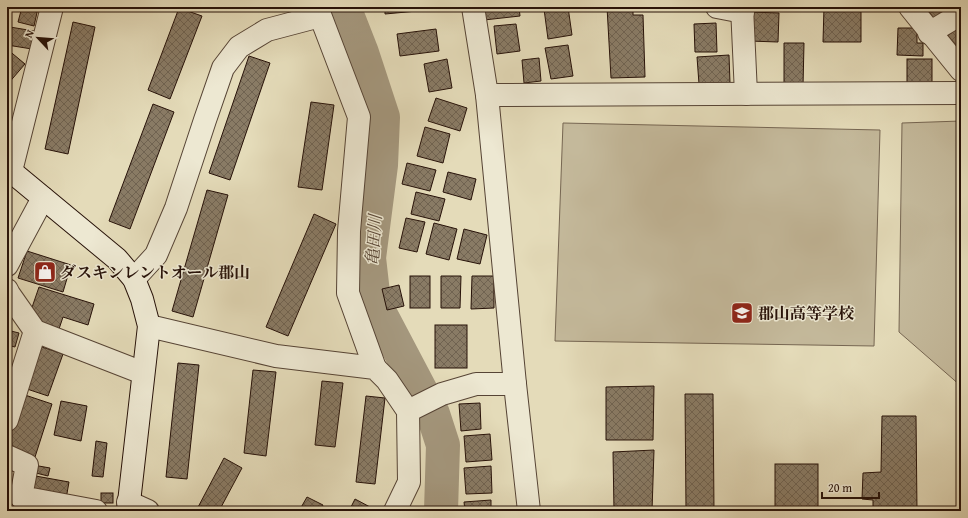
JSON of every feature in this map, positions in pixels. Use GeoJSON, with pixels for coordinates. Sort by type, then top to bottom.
{"type":"FeatureCollection","features":[{"type":"Feature","properties":{"kind":"street"},"geometry":{"type":"LineString","coordinates":[[52,7],[9,169],[117,259],[134,279],[142,299],[149,326],[128,506],[148,511]]}},
{"type":"Feature","properties":{"kind":"street"},"geometry":{"type":"LineString","coordinates":[[473,7],[487,95],[529,511]]}},
{"type":"Feature","properties":{"kind":"street"},"geometry":{"type":"LineString","coordinates":[[717,7],[742,10],[746,94]]}},
{"type":"Feature","properties":{"kind":"street"},"geometry":{"type":"LineString","coordinates":[[910,7],[929,33],[961,70]]}},
{"type":"Feature","properties":{"kind":"street"},"geometry":{"type":"LineString","coordinates":[[134,279],[156,255],[176,208],[223,68],[239,47],[267,30],[319,12],[360,118],[349,231],[348,293],[375,368],[387,380],[409,411],[409,482],[395,511]]}},
{"type":"Feature","properties":{"kind":"street"},"geometry":{"type":"LineString","coordinates":[[929,33],[961,14]]}},
{"type":"Feature","properties":{"kind":"street"},"geometry":{"type":"LineString","coordinates":[[487,95],[961,93]]}},
{"type":"Feature","properties":{"kind":"street"},"geometry":{"type":"LineString","coordinates":[[7,265],[44,198]]}},
{"type":"Feature","properties":{"kind":"street"},"geometry":{"type":"LineString","coordinates":[[8,293],[35,332],[143,373]]}},
{"type":"Feature","properties":{"kind":"street"},"geometry":{"type":"LineString","coordinates":[[149,326],[276,356],[375,368]]}},
{"type":"Feature","properties":{"kind":"street"},"geometry":{"type":"LineString","coordinates":[[9,407],[35,332]]}},
{"type":"Feature","properties":{"kind":"street"},"geometry":{"type":"LineString","coordinates":[[409,411],[442,394],[476,384],[515,384]]}},
{"type":"Feature","properties":{"kind":"street"},"geometry":{"type":"LineString","coordinates":[[7,456],[27,466],[22,497],[44,506],[96,511]]}},
{"type":"Feature","properties":{"kind":"shaded area"},"geometry":{"type":"Polygon","coordinates":[[[961,121],[961,386],[899,332],[902,123],[961,121]]]}},
{"type":"Feature","properties":{"kind":"shaded area"},"geometry":{"type":"Polygon","coordinates":[[[563,123],[880,130],[874,346],[555,341],[563,123]]]}},
{"type":"Feature","properties":{"kind":"building"},"geometry":{"type":"Polygon","coordinates":[[[22,7],[38,8],[34,26],[18,22],[22,7]]]}},
{"type":"Feature","properties":{"kind":"building"},"geometry":{"type":"Polygon","coordinates":[[[385,7],[417,7],[417,11],[385,14],[385,7]]]}},
{"type":"Feature","properties":{"kind":"building"},"geometry":{"type":"Polygon","coordinates":[[[483,7],[519,7],[520,16],[484,20],[483,7]]]}},
{"type":"Feature","properties":{"kind":"building"},"geometry":{"type":"Polygon","coordinates":[[[568,7],[572,35],[548,39],[544,9],[568,7]]]}},
{"type":"Feature","properties":{"kind":"building"},"geometry":{"type":"Polygon","coordinates":[[[607,7],[633,7],[633,15],[643,15],[645,77],[611,78],[607,7]]]}},
{"type":"Feature","properties":{"kind":"building"},"geometry":{"type":"Polygon","coordinates":[[[824,7],[861,7],[861,42],[823,42],[824,7]]]}},
{"type":"Feature","properties":{"kind":"building"},"geometry":{"type":"Polygon","coordinates":[[[926,7],[957,7],[936,22],[926,7]]]}},
{"type":"Feature","properties":{"kind":"building"},"geometry":{"type":"Polygon","coordinates":[[[179,8],[202,16],[170,99],[148,90],[179,8]]]}},
{"type":"Feature","properties":{"kind":"building"},"geometry":{"type":"Polygon","coordinates":[[[750,12],[779,13],[778,42],[749,41],[750,12]]]}},
{"type":"Feature","properties":{"kind":"building"},"geometry":{"type":"Polygon","coordinates":[[[73,22],[95,27],[68,154],[45,149],[73,22]]]}},
{"type":"Feature","properties":{"kind":"building"},"geometry":{"type":"Polygon","coordinates":[[[716,23],[717,52],[695,52],[694,24],[716,23]]]}},
{"type":"Feature","properties":{"kind":"building"},"geometry":{"type":"Polygon","coordinates":[[[516,24],[520,51],[497,54],[494,26],[516,24]]]}},
{"type":"Feature","properties":{"kind":"building"},"geometry":{"type":"Polygon","coordinates":[[[961,26],[961,56],[947,36],[961,26]]]}},
{"type":"Feature","properties":{"kind":"building"},"geometry":{"type":"Polygon","coordinates":[[[10,27],[34,31],[32,49],[7,45],[10,27]]]}},
{"type":"Feature","properties":{"kind":"building"},"geometry":{"type":"Polygon","coordinates":[[[898,28],[917,28],[917,43],[923,43],[923,56],[897,55],[898,28]]]}},
{"type":"Feature","properties":{"kind":"building"},"geometry":{"type":"Polygon","coordinates":[[[436,29],[439,51],[400,56],[397,34],[436,29]]]}},
{"type":"Feature","properties":{"kind":"building"},"geometry":{"type":"Polygon","coordinates":[[[784,43],[804,43],[803,86],[784,86],[784,43]]]}},
{"type":"Feature","properties":{"kind":"building"},"geometry":{"type":"Polygon","coordinates":[[[568,45],[573,76],[551,79],[545,48],[568,45]]]}},
{"type":"Feature","properties":{"kind":"building"},"geometry":{"type":"Polygon","coordinates":[[[7,49],[25,64],[7,85],[7,49]]]}},
{"type":"Feature","properties":{"kind":"building"},"geometry":{"type":"Polygon","coordinates":[[[729,55],[730,83],[699,84],[697,57],[729,55]]]}},
{"type":"Feature","properties":{"kind":"building"},"geometry":{"type":"Polygon","coordinates":[[[249,56],[270,63],[230,180],[209,173],[249,56]]]}},
{"type":"Feature","properties":{"kind":"building"},"geometry":{"type":"Polygon","coordinates":[[[539,58],[541,81],[524,83],[522,60],[539,58]]]}},
{"type":"Feature","properties":{"kind":"building"},"geometry":{"type":"Polygon","coordinates":[[[447,59],[452,88],[429,92],[424,64],[447,59]]]}},
{"type":"Feature","properties":{"kind":"building"},"geometry":{"type":"Polygon","coordinates":[[[907,59],[932,59],[932,85],[907,85],[907,59]]]}},
{"type":"Feature","properties":{"kind":"building"},"geometry":{"type":"Polygon","coordinates":[[[436,98],[467,108],[460,131],[428,121],[436,98]]]}},
{"type":"Feature","properties":{"kind":"building"},"geometry":{"type":"Polygon","coordinates":[[[311,102],[334,105],[322,190],[298,187],[311,102]]]}},
{"type":"Feature","properties":{"kind":"building"},"geometry":{"type":"Polygon","coordinates":[[[153,104],[174,112],[130,229],[109,221],[153,104]]]}},
{"type":"Feature","properties":{"kind":"building"},"geometry":{"type":"Polygon","coordinates":[[[425,127],[450,134],[443,163],[417,156],[425,127]]]}},
{"type":"Feature","properties":{"kind":"building"},"geometry":{"type":"Polygon","coordinates":[[[407,163],[436,170],[430,191],[402,184],[407,163]]]}},
{"type":"Feature","properties":{"kind":"building"},"geometry":{"type":"Polygon","coordinates":[[[448,172],[476,179],[471,200],[443,192],[448,172]]]}},
{"type":"Feature","properties":{"kind":"building"},"geometry":{"type":"Polygon","coordinates":[[[207,190],[228,195],[193,317],[172,311],[207,190]]]}},
{"type":"Feature","properties":{"kind":"building"},"geometry":{"type":"Polygon","coordinates":[[[416,192],[445,199],[439,221],[411,214],[416,192]]]}},
{"type":"Feature","properties":{"kind":"building"},"geometry":{"type":"Polygon","coordinates":[[[314,214],[336,224],[288,336],[266,327],[314,214]]]}},
{"type":"Feature","properties":{"kind":"building"},"geometry":{"type":"Polygon","coordinates":[[[406,218],[425,222],[417,252],[399,248],[406,218]]]}},
{"type":"Feature","properties":{"kind":"building"},"geometry":{"type":"Polygon","coordinates":[[[434,223],[457,229],[449,260],[426,254],[434,223]]]}},
{"type":"Feature","properties":{"kind":"building"},"geometry":{"type":"Polygon","coordinates":[[[464,229],[487,235],[480,264],[457,259],[464,229]]]}},
{"type":"Feature","properties":{"kind":"building","name":"ダスキンレントオール郡山"},"geometry":{"type":"Polygon","coordinates":[[[27,251],[71,265],[63,292],[18,278],[27,251]]]}},
{"type":"Feature","properties":{"kind":"building"},"geometry":{"type":"Polygon","coordinates":[[[410,276],[430,276],[430,308],[410,308],[410,276]]]}},
{"type":"Feature","properties":{"kind":"building"},"geometry":{"type":"Polygon","coordinates":[[[441,276],[461,276],[460,308],[441,308],[441,276]]]}},
{"type":"Feature","properties":{"kind":"building"},"geometry":{"type":"Polygon","coordinates":[[[472,276],[494,276],[494,308],[471,309],[472,276]]]}},
{"type":"Feature","properties":{"kind":"building"},"geometry":{"type":"Polygon","coordinates":[[[399,285],[404,306],[387,310],[382,289],[399,285]]]}},
{"type":"Feature","properties":{"kind":"building"},"geometry":{"type":"Polygon","coordinates":[[[39,287],[94,304],[88,325],[63,317],[59,329],[28,319],[39,287]]]}},
{"type":"Feature","properties":{"kind":"building"},"geometry":{"type":"Polygon","coordinates":[[[435,325],[467,325],[467,368],[435,368],[435,325]]]}},
{"type":"Feature","properties":{"kind":"building"},"geometry":{"type":"Polygon","coordinates":[[[7,330],[19,333],[15,347],[7,345],[7,330]]]}},
{"type":"Feature","properties":{"kind":"building"},"geometry":{"type":"Polygon","coordinates":[[[39,346],[63,354],[48,396],[24,388],[39,346]]]}},
{"type":"Feature","properties":{"kind":"building"},"geometry":{"type":"Polygon","coordinates":[[[178,363],[199,365],[187,479],[166,477],[178,363]]]}},
{"type":"Feature","properties":{"kind":"building"},"geometry":{"type":"Polygon","coordinates":[[[253,370],[276,372],[266,456],[244,453],[253,370]]]}},
{"type":"Feature","properties":{"kind":"building"},"geometry":{"type":"Polygon","coordinates":[[[322,381],[343,383],[335,447],[315,445],[322,381]]]}},
{"type":"Feature","properties":{"kind":"building"},"geometry":{"type":"Polygon","coordinates":[[[654,386],[653,440],[606,440],[606,387],[654,386]]]}},
{"type":"Feature","properties":{"kind":"building"},"geometry":{"type":"Polygon","coordinates":[[[22,394],[52,404],[35,457],[7,448],[7,439],[22,394]]]}},
{"type":"Feature","properties":{"kind":"building"},"geometry":{"type":"Polygon","coordinates":[[[685,394],[713,394],[714,511],[686,511],[685,394]]]}},
{"type":"Feature","properties":{"kind":"building"},"geometry":{"type":"Polygon","coordinates":[[[366,396],[385,398],[375,484],[356,482],[366,396]]]}},
{"type":"Feature","properties":{"kind":"building"},"geometry":{"type":"Polygon","coordinates":[[[61,401],[87,406],[81,441],[54,435],[61,401]]]}},
{"type":"Feature","properties":{"kind":"building"},"geometry":{"type":"Polygon","coordinates":[[[480,403],[481,429],[461,431],[459,404],[480,403]]]}},
{"type":"Feature","properties":{"kind":"building"},"geometry":{"type":"Polygon","coordinates":[[[882,416],[916,416],[917,511],[873,511],[873,500],[862,499],[863,473],[881,472],[882,416]]]}},
{"type":"Feature","properties":{"kind":"building"},"geometry":{"type":"Polygon","coordinates":[[[490,434],[492,460],[466,462],[464,436],[490,434]]]}},
{"type":"Feature","properties":{"kind":"building"},"geometry":{"type":"Polygon","coordinates":[[[96,441],[107,443],[103,477],[92,476],[96,441]]]}},
{"type":"Feature","properties":{"kind":"building"},"geometry":{"type":"Polygon","coordinates":[[[654,450],[652,511],[614,511],[613,452],[654,450]]]}},
{"type":"Feature","properties":{"kind":"building"},"geometry":{"type":"Polygon","coordinates":[[[224,458],[242,468],[219,511],[196,511],[224,458]]]}},
{"type":"Feature","properties":{"kind":"building"},"geometry":{"type":"Polygon","coordinates":[[[775,464],[818,464],[818,511],[775,511],[775,464]]]}},
{"type":"Feature","properties":{"kind":"building"},"geometry":{"type":"Polygon","coordinates":[[[33,465],[50,468],[48,476],[32,472],[33,465]]]}},
{"type":"Feature","properties":{"kind":"building"},"geometry":{"type":"Polygon","coordinates":[[[491,466],[492,493],[466,494],[464,468],[491,466]]]}},
{"type":"Feature","properties":{"kind":"building"},"geometry":{"type":"Polygon","coordinates":[[[30,475],[69,482],[66,499],[27,492],[30,475]]]}},
{"type":"Feature","properties":{"kind":"building"},"geometry":{"type":"Polygon","coordinates":[[[101,493],[113,493],[113,503],[101,503],[101,493]]]}},
{"type":"Feature","properties":{"kind":"building"},"geometry":{"type":"Polygon","coordinates":[[[307,497],[323,505],[320,511],[299,511],[307,497]]]}},
{"type":"Feature","properties":{"kind":"building"},"geometry":{"type":"Polygon","coordinates":[[[355,499],[370,507],[368,511],[349,511],[355,499]]]}},
{"type":"Feature","properties":{"kind":"building"},"geometry":{"type":"Polygon","coordinates":[[[491,500],[491,511],[465,511],[464,502],[491,500]]]}},
{"type":"Feature","properties":{"kind":"waterway","name":"亀田川"},"geometry":{"type":"LineString","coordinates":[[344,7],[362,53],[383,117],[381,165],[369,258],[374,302],[433,414],[443,445],[441,511]]}},
{"type":"Feature","properties":{"kind":"place","name":"ダスキンレントオール郡山"},"geometry":{"type":"Point","coordinates":[45,272]}},
{"type":"Feature","properties":{"kind":"place","name":"郡山高等学校"},"geometry":{"type":"Point","coordinates":[742,313]}}]}
